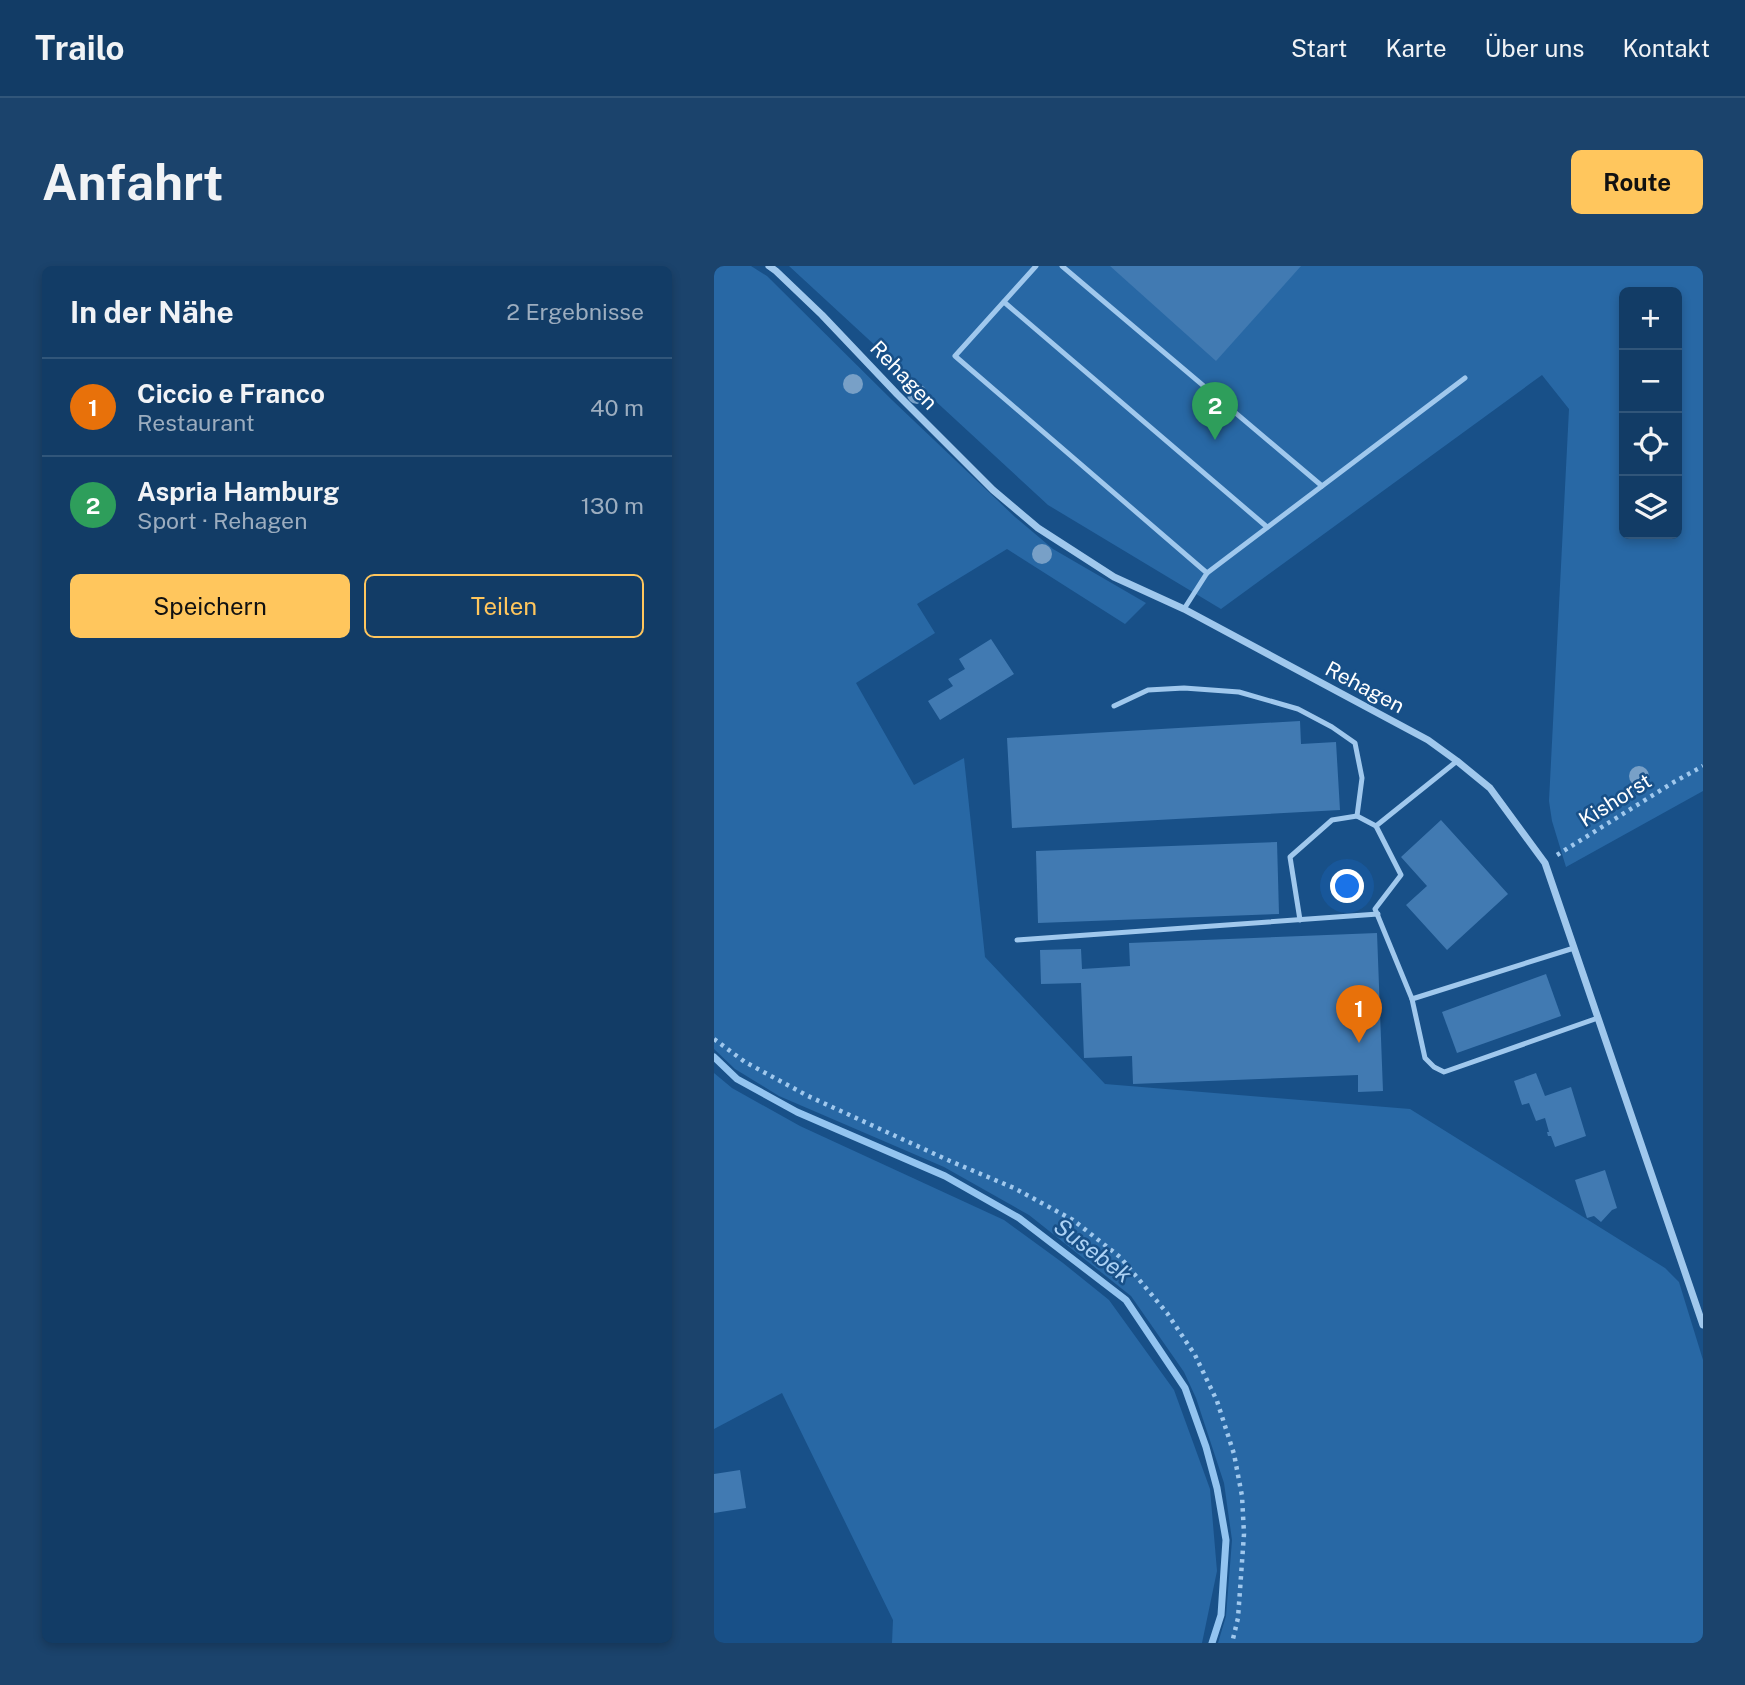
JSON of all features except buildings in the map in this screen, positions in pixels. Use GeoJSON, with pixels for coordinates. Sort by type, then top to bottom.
{"type":"FeatureCollection","features":[{"type":"Feature","properties":{"kind":"street","name":"Rehagen"},"geometry":{"type":"LineString","coordinates":[[769,266],[822,315],[993,490],[1038,528],[1114,577],[1184,609],[1428,740],[1490,788],[1545,863],[1703,1325]]}},
{"type":"Feature","properties":{"kind":"lane"},"geometry":{"type":"LineString","coordinates":[[1036,266],[956,356],[1207,573]]}},
{"type":"Feature","properties":{"kind":"lane"},"geometry":{"type":"LineString","coordinates":[[1062,266],[1322,486]]}},
{"type":"Feature","properties":{"kind":"lane"},"geometry":{"type":"LineString","coordinates":[[1004,302],[1268,527]]}},
{"type":"Feature","properties":{"kind":"lane"},"geometry":{"type":"LineString","coordinates":[[1184,609],[1207,573],[1465,378]]}},
{"type":"Feature","properties":{"kind":"lane"},"geometry":{"type":"LineString","coordinates":[[1114,706],[1148,690],[1184,688],[1239,692],[1298,709],[1332,727],[1354,743],[1362,778],[1357,816]]}},
{"type":"Feature","properties":{"kind":"lane"},"geometry":{"type":"LineString","coordinates":[[1376,826],[1457,761]]}},
{"type":"Feature","properties":{"kind":"lane"},"geometry":{"type":"LineString","coordinates":[[1300,920],[1290,857],[1332,821],[1357,816],[1376,826],[1401,874],[1375,909],[1412,999],[1426,1058],[1434,1067],[1444,1072],[1598,1018]]}},
{"type":"Feature","properties":{"kind":"lane"},"geometry":{"type":"LineString","coordinates":[[1017,940],[1378,914]]}},
{"type":"Feature","properties":{"kind":"lane"},"geometry":{"type":"LineString","coordinates":[[1412,999],[1574,948]]}},
{"type":"Feature","properties":{"kind":"path","name":"Kishorst"},"geometry":{"type":"LineString","coordinates":[[1545,863],[1703,766]]}},
{"type":"Feature","properties":{"kind":"path"},"geometry":{"type":"LineString","coordinates":[[714,1039],[745,1062],[808,1096],[1026,1194],[1073,1220],[1120,1257],[1167,1313],[1195,1355],[1217,1401],[1234,1454],[1242,1496],[1244,1534],[1238,1618],[1233,1643]]}},
{"type":"Feature","properties":{"kind":"shaded area"},"geometry":{"type":"Polygon","coordinates":[[[714,266],[751,266],[767,276],[1015,517],[1053,549],[1146,603],[1125,624],[1007,549],[917,604],[935,633],[856,683],[914,785],[964,758],[985,957],[1105,1084],[1410,1109],[1665,1268],[1679,1282],[1703,1360],[1703,1643],[1218,1643],[1226,1616],[1232,1540],[1224,1483],[1196,1398],[1184,1372],[1131,1296],[1029,1215],[944,1167],[779,1096],[735,1069],[714,1049],[714,266]]]}},
{"type":"Feature","properties":{"kind":"shaded area"},"geometry":{"type":"Polygon","coordinates":[[[789,266],[1703,266],[1703,791],[1566,867],[1549,801],[1569,409],[1542,375],[1221,609],[1048,505],[789,266]]]}},
{"type":"Feature","properties":{"kind":"shaded area"},"geometry":{"type":"Polygon","coordinates":[[[714,1073],[732,1088],[800,1126],[1004,1220],[1109,1300],[1174,1390],[1210,1489],[1217,1571],[1202,1643],[892,1643],[893,1620],[782,1393],[714,1429],[714,1073]]]}},
{"type":"Feature","properties":{"kind":"waterway","name":"Susebek"},"geometry":{"type":"LineString","coordinates":[[714,1057],[737,1079],[797,1112],[945,1176],[1019,1218],[1126,1300],[1185,1388],[1217,1488],[1226,1540],[1221,1615],[1212,1643]]}},
{"type":"Feature","properties":{"kind":"place","name":"Aspria Hamburg"},"geometry":{"type":"Point","coordinates":[1215,440]}},
{"type":"Feature","properties":{"kind":"place","name":"Ciccio e Franco"},"geometry":{"type":"Point","coordinates":[1359,1043]}}]}
